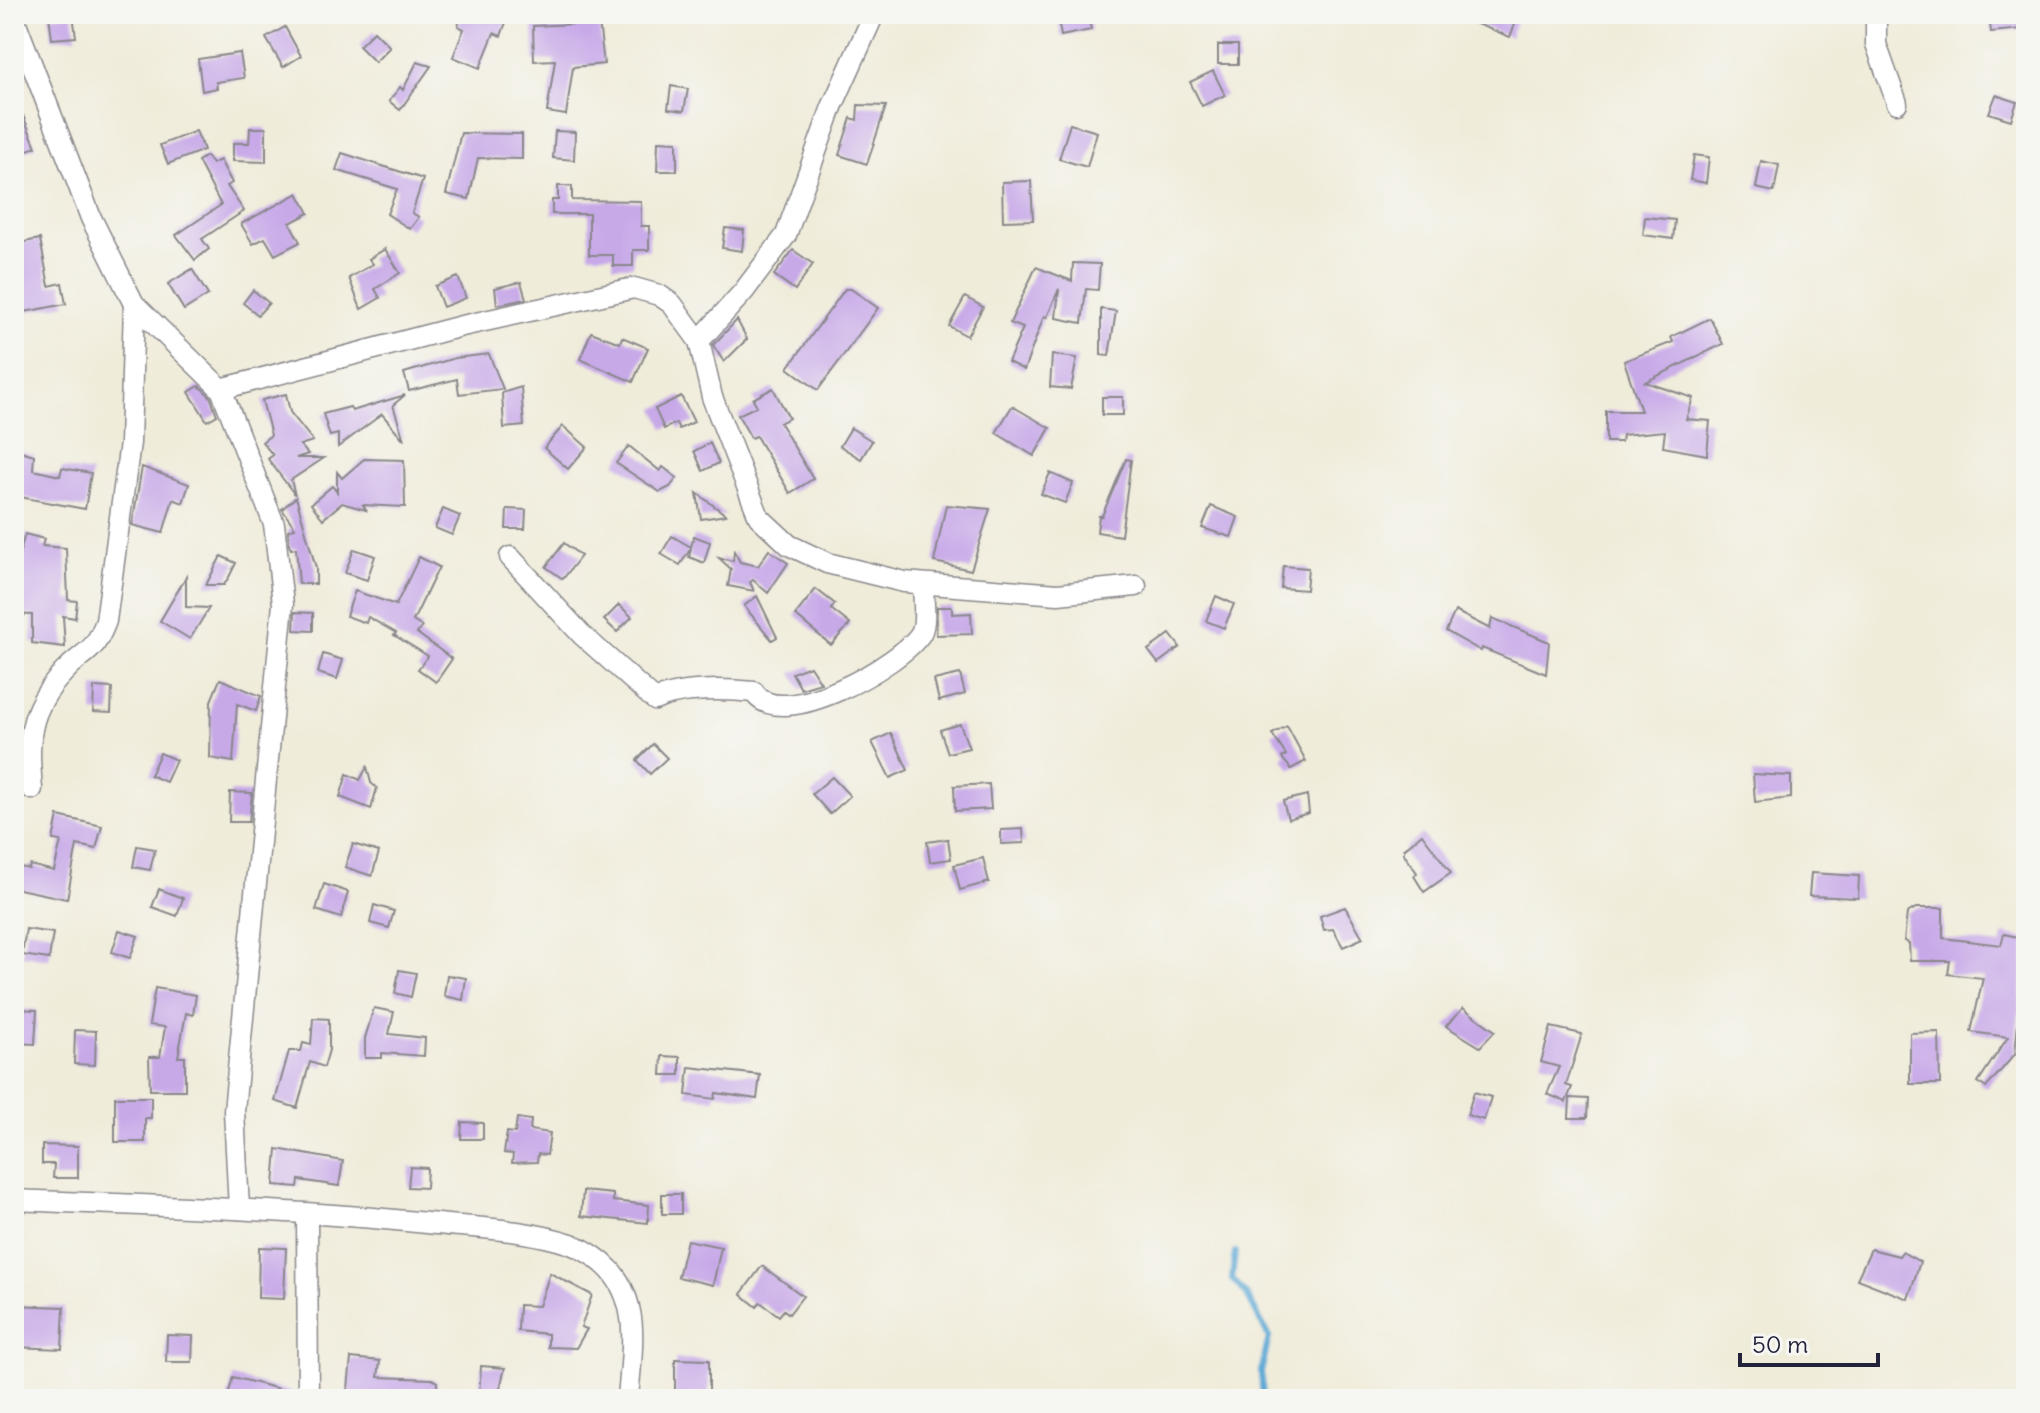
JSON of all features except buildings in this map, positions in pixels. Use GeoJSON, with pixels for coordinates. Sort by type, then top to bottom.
{"type":"FeatureCollection","features":[{"type":"Feature","properties":{"kind":"street"},"geometry":{"type":"LineString","coordinates":[[31,14],[18,26],[91,218],[134,304],[221,389],[274,524],[283,604],[234,1111],[239,1209]]}},
{"type":"Feature","properties":{"kind":"street"},"geometry":{"type":"LineString","coordinates":[[699,341],[744,291],[786,235],[832,107],[874,14]]}},
{"type":"Feature","properties":{"kind":"street"},"geometry":{"type":"LineString","coordinates":[[1876,14],[1876,44],[1897,103]]}},
{"type":"Feature","properties":{"kind":"street"},"geometry":{"type":"LineString","coordinates":[[221,389],[616,289],[634,288],[659,295],[672,304],[699,341],[712,397],[759,517],[771,532],[827,563],[923,584],[1058,594],[1136,586]]}},
{"type":"Feature","properties":{"kind":"street"},"geometry":{"type":"LineString","coordinates":[[32,789],[28,740],[32,718],[63,672],[98,643],[106,621],[130,443],[134,304]]}},
{"type":"Feature","properties":{"kind":"street"},"geometry":{"type":"LineString","coordinates":[[510,557],[582,635],[655,700],[669,694],[736,690],[754,692],[758,700],[771,705],[837,695],[911,645],[923,631],[923,584]]}},
{"type":"Feature","properties":{"kind":"street"},"geometry":{"type":"LineString","coordinates":[[14,1200],[307,1214],[502,1231],[570,1244],[592,1253],[611,1272],[626,1296],[634,1320],[628,1399]]}},
{"type":"Feature","properties":{"kind":"street"},"geometry":{"type":"LineString","coordinates":[[307,1214],[308,1399]]}},
{"type":"Feature","properties":{"kind":"waterway"},"geometry":{"type":"LineString","coordinates":[[1235,1252],[1232,1279],[1247,1295],[1269,1337],[1261,1372],[1263,1399]]}}]}
